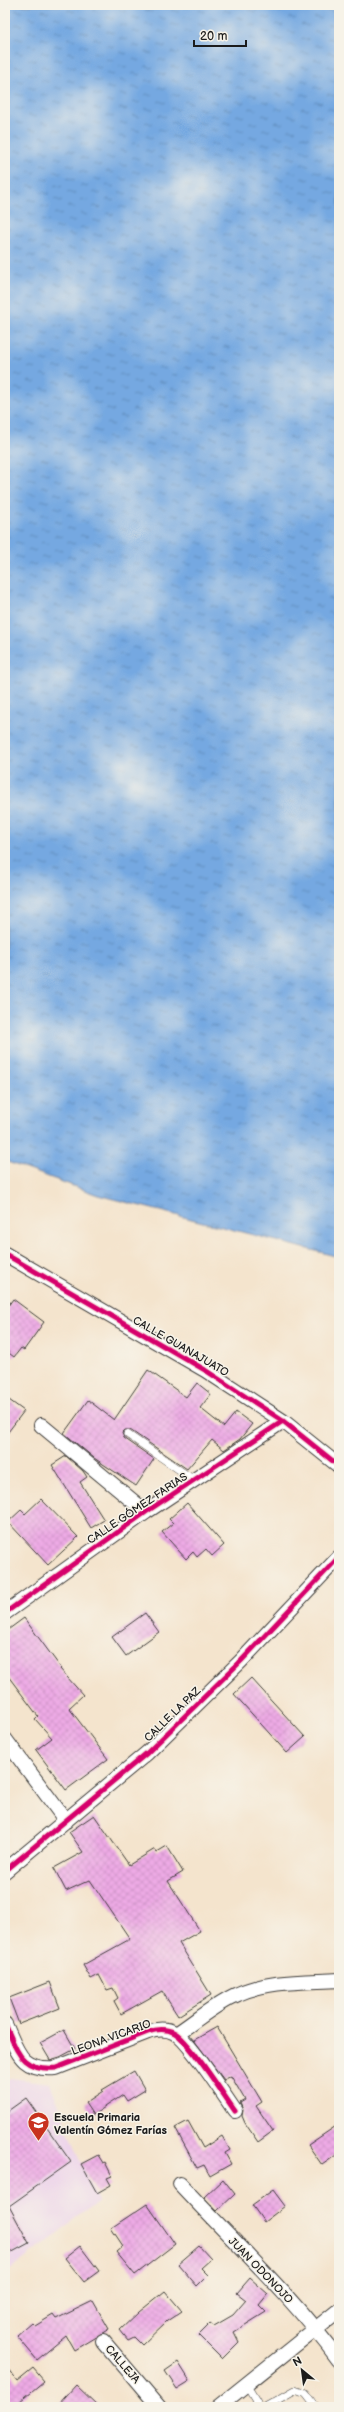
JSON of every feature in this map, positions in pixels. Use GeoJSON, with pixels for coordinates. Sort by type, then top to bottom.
{"type":"FeatureCollection","features":[{"type":"Feature","properties":{"kind":"street","name":"CALLE GUANAJUATO"},"geometry":{"type":"LineString","coordinates":[[5,1254],[205,1370],[283,1421],[339,1466]]}},
{"type":"Feature","properties":{"kind":"street","name":"CALLE GÓMEZ FARIAS"},"geometry":{"type":"LineString","coordinates":[[5,1613],[146,1512],[283,1421]]}},
{"type":"Feature","properties":{"kind":"street"},"geometry":{"type":"LineString","coordinates":[[41,1425],[146,1512]]}},
{"type":"Feature","properties":{"kind":"street","name":"CALLE LA PAZ"},"geometry":{"type":"LineString","coordinates":[[5,1871],[147,1753],[241,1660],[339,1557]]}},
{"type":"Feature","properties":{"kind":"street"},"geometry":{"type":"LineString","coordinates":[[5,1739],[66,1821]]}},
{"type":"Feature","properties":{"kind":"street"},"geometry":{"type":"LineString","coordinates":[[235,2111],[176,2034],[237,1994],[255,1988],[339,1980]]}},
{"type":"Feature","properties":{"kind":"street","name":"LEONA VICARIO"},"geometry":{"type":"LineString","coordinates":[[5,2024],[19,2054],[28,2065],[40,2069],[56,2068],[155,2030],[163,2030],[176,2034]]}},
{"type":"Feature","properties":{"kind":"street","name":"JUAN ODONOJO"},"geometry":{"type":"LineString","coordinates":[[180,2184],[316,2329],[339,2360]]}},
{"type":"Feature","properties":{"kind":"street"},"geometry":{"type":"LineString","coordinates":[[218,2407],[339,2310]]}},
{"type":"Feature","properties":{"kind":"street","name":"CALLEJA"},"geometry":{"type":"LineString","coordinates":[[103,2340],[159,2407]]}},
{"type":"Feature","properties":{"kind":"lane"},"geometry":{"type":"LineString","coordinates":[[127,1434],[194,1481]]}},
{"type":"Feature","properties":{"kind":"lane"},"geometry":{"type":"LineString","coordinates":[[246,2384],[260,2407]]}},
{"type":"Feature","properties":{"kind":"lane"},"geometry":{"type":"LineString","coordinates":[[265,2407],[295,2390],[306,2394],[316,2407]]}},
{"type":"Feature","properties":{"kind":"shaded area","name":"Escuela Primaria Valentín Gómez Farías"},"geometry":{"type":"Polygon","coordinates":[[[10,2078],[50,2083],[97,2202],[5,2274],[5,2082],[10,2078]]]}},
{"type":"Feature","properties":{"kind":"water"},"geometry":{"type":"Polygon","coordinates":[[[5,5],[339,5],[339,1257],[98,1195],[5,1161],[5,5]]]}},
{"type":"Feature","properties":{"kind":"building"},"geometry":{"type":"Polygon","coordinates":[[[13,1299],[44,1322],[24,1350],[21,1348],[14,1357],[5,1350],[5,1310],[13,1299]]]}},
{"type":"Feature","properties":{"kind":"building"},"geometry":{"type":"Polygon","coordinates":[[[148,1370],[186,1397],[197,1383],[211,1394],[200,1408],[224,1427],[236,1412],[252,1424],[240,1439],[224,1450],[212,1440],[187,1469],[130,1430],[125,1430],[122,1433],[124,1438],[154,1459],[136,1486],[94,1458],[64,1433],[88,1400],[114,1420],[148,1370]]]}},
{"type":"Feature","properties":{"kind":"building"},"geometry":{"type":"Polygon","coordinates":[[[5,1397],[24,1411],[5,1436],[5,1397]]]}},
{"type":"Feature","properties":{"kind":"building"},"geometry":{"type":"Polygon","coordinates":[[[66,1456],[83,1471],[87,1477],[80,1482],[104,1520],[91,1528],[52,1465],[66,1456]]]}},
{"type":"Feature","properties":{"kind":"building"},"geometry":{"type":"Polygon","coordinates":[[[41,1499],[78,1537],[48,1565],[8,1522],[21,1510],[25,1514],[41,1499]]]}},
{"type":"Feature","properties":{"kind":"building"},"geometry":{"type":"Polygon","coordinates":[[[187,1503],[224,1545],[212,1556],[206,1549],[197,1557],[193,1552],[186,1559],[162,1532],[173,1523],[169,1519],[187,1503]]]}},
{"type":"Feature","properties":{"kind":"building"},"geometry":{"type":"Polygon","coordinates":[[[145,1613],[159,1632],[126,1656],[112,1637],[145,1613]]]}},
{"type":"Feature","properties":{"kind":"building"},"geometry":{"type":"Polygon","coordinates":[[[24,1618],[61,1668],[60,1669],[83,1695],[69,1708],[108,1759],[66,1790],[36,1750],[52,1738],[35,1719],[38,1716],[5,1672],[5,1632],[24,1618]]]}},
{"type":"Feature","properties":{"kind":"building"},"geometry":{"type":"Polygon","coordinates":[[[251,1678],[305,1737],[287,1753],[234,1694],[251,1678]]]}},
{"type":"Feature","properties":{"kind":"building"},"geometry":{"type":"Polygon","coordinates":[[[94,1815],[129,1865],[155,1849],[157,1852],[167,1846],[183,1872],[168,1881],[200,1931],[179,1943],[211,1995],[178,2016],[162,1991],[121,2014],[114,2001],[118,1998],[113,1988],[107,1990],[99,1975],[91,1979],[83,1965],[130,1939],[90,1880],[66,1891],[54,1868],[83,1852],[69,1832],[94,1815]]]}},
{"type":"Feature","properties":{"kind":"building"},"geometry":{"type":"Polygon","coordinates":[[[50,1982],[60,2008],[19,2024],[9,1998],[50,1982]]]}},
{"type":"Feature","properties":{"kind":"building"},"geometry":{"type":"Polygon","coordinates":[[[217,2027],[262,2102],[256,2106],[273,2131],[258,2142],[242,2116],[243,2110],[240,2103],[245,2100],[231,2076],[224,2080],[194,2040],[217,2027]]]}},
{"type":"Feature","properties":{"kind":"building"},"geometry":{"type":"Polygon","coordinates":[[[64,2030],[75,2049],[60,2057],[50,2060],[40,2043],[64,2030]]]}},
{"type":"Feature","properties":{"kind":"building"},"geometry":{"type":"Polygon","coordinates":[[[134,2071],[145,2090],[127,2101],[123,2095],[93,2115],[85,2103],[103,2091],[102,2090],[134,2071]]]}},
{"type":"Feature","properties":{"kind":"building"},"geometry":{"type":"Polygon","coordinates":[[[26,2098],[71,2162],[9,2206],[29,2243],[5,2256],[5,2113],[26,2098]]]}},
{"type":"Feature","properties":{"kind":"building"},"geometry":{"type":"Polygon","coordinates":[[[188,2121],[203,2148],[222,2136],[230,2150],[225,2153],[231,2164],[210,2176],[204,2165],[197,2168],[175,2128],[188,2121]]]}},
{"type":"Feature","properties":{"kind":"building"},"geometry":{"type":"Polygon","coordinates":[[[339,2124],[339,2153],[322,2165],[308,2145],[339,2124]]]}},
{"type":"Feature","properties":{"kind":"building"},"geometry":{"type":"Polygon","coordinates":[[[98,2155],[103,2163],[105,2162],[112,2176],[107,2178],[111,2185],[97,2193],[81,2164],[98,2155]]]}},
{"type":"Feature","properties":{"kind":"building"},"geometry":{"type":"Polygon","coordinates":[[[223,2179],[235,2194],[217,2211],[204,2197],[223,2179]]]}},
{"type":"Feature","properties":{"kind":"building"},"geometry":{"type":"Polygon","coordinates":[[[273,2190],[285,2206],[264,2222],[252,2205],[273,2190]]]}},
{"type":"Feature","properties":{"kind":"building"},"geometry":{"type":"Polygon","coordinates":[[[147,2204],[175,2244],[135,2275],[116,2252],[123,2246],[111,2228],[147,2204]]]}},
{"type":"Feature","properties":{"kind":"building"},"geometry":{"type":"Polygon","coordinates":[[[80,2246],[99,2271],[84,2282],[65,2258],[80,2246]]]}},
{"type":"Feature","properties":{"kind":"building"},"geometry":{"type":"Polygon","coordinates":[[[199,2246],[211,2259],[201,2268],[208,2275],[197,2286],[178,2264],[199,2246]]]}},
{"type":"Feature","properties":{"kind":"building"},"geometry":{"type":"Polygon","coordinates":[[[250,2278],[268,2294],[259,2305],[266,2312],[234,2332],[239,2342],[222,2359],[198,2335],[210,2323],[214,2326],[233,2315],[246,2300],[237,2293],[250,2278]]]}},
{"type":"Feature","properties":{"kind":"building"},"geometry":{"type":"Polygon","coordinates":[[[165,2291],[182,2311],[167,2321],[142,2345],[134,2337],[128,2340],[120,2330],[165,2291]]]}},
{"type":"Feature","properties":{"kind":"building"},"geometry":{"type":"Polygon","coordinates":[[[93,2301],[109,2329],[74,2350],[66,2336],[37,2360],[17,2336],[32,2323],[35,2326],[53,2315],[56,2319],[93,2301]]]}},
{"type":"Feature","properties":{"kind":"building"},"geometry":{"type":"Polygon","coordinates":[[[178,2362],[190,2381],[177,2389],[165,2371],[178,2362]]]}},
{"type":"Feature","properties":{"kind":"building"},"geometry":{"type":"Polygon","coordinates":[[[5,2365],[17,2381],[33,2368],[44,2381],[13,2407],[5,2407],[5,2365]]]}},
{"type":"Feature","properties":{"kind":"building"},"geometry":{"type":"Polygon","coordinates":[[[76,2385],[99,2407],[56,2407],[76,2385]]]}},
{"type":"Feature","properties":{"kind":"cycle path"},"geometry":{"type":"LineString","coordinates":[[5,1254],[205,1370],[283,1421],[339,1466]]}},
{"type":"Feature","properties":{"kind":"cycle path"},"geometry":{"type":"LineString","coordinates":[[5,1613],[146,1512],[283,1421]]}},
{"type":"Feature","properties":{"kind":"cycle path"},"geometry":{"type":"LineString","coordinates":[[5,1871],[147,1753],[241,1661],[339,1557]]}},
{"type":"Feature","properties":{"kind":"cycle path"},"geometry":{"type":"LineString","coordinates":[[5,2024],[13,2043],[22,2058],[27,2063],[44,2068],[56,2068],[151,2031],[172,2031],[189,2047],[235,2111]]}},
{"type":"Feature","properties":{"kind":"place","name":"Escuela Primaria Valentín Gómez Farías"},"geometry":{"type":"Point","coordinates":[39,2142]}}]}
